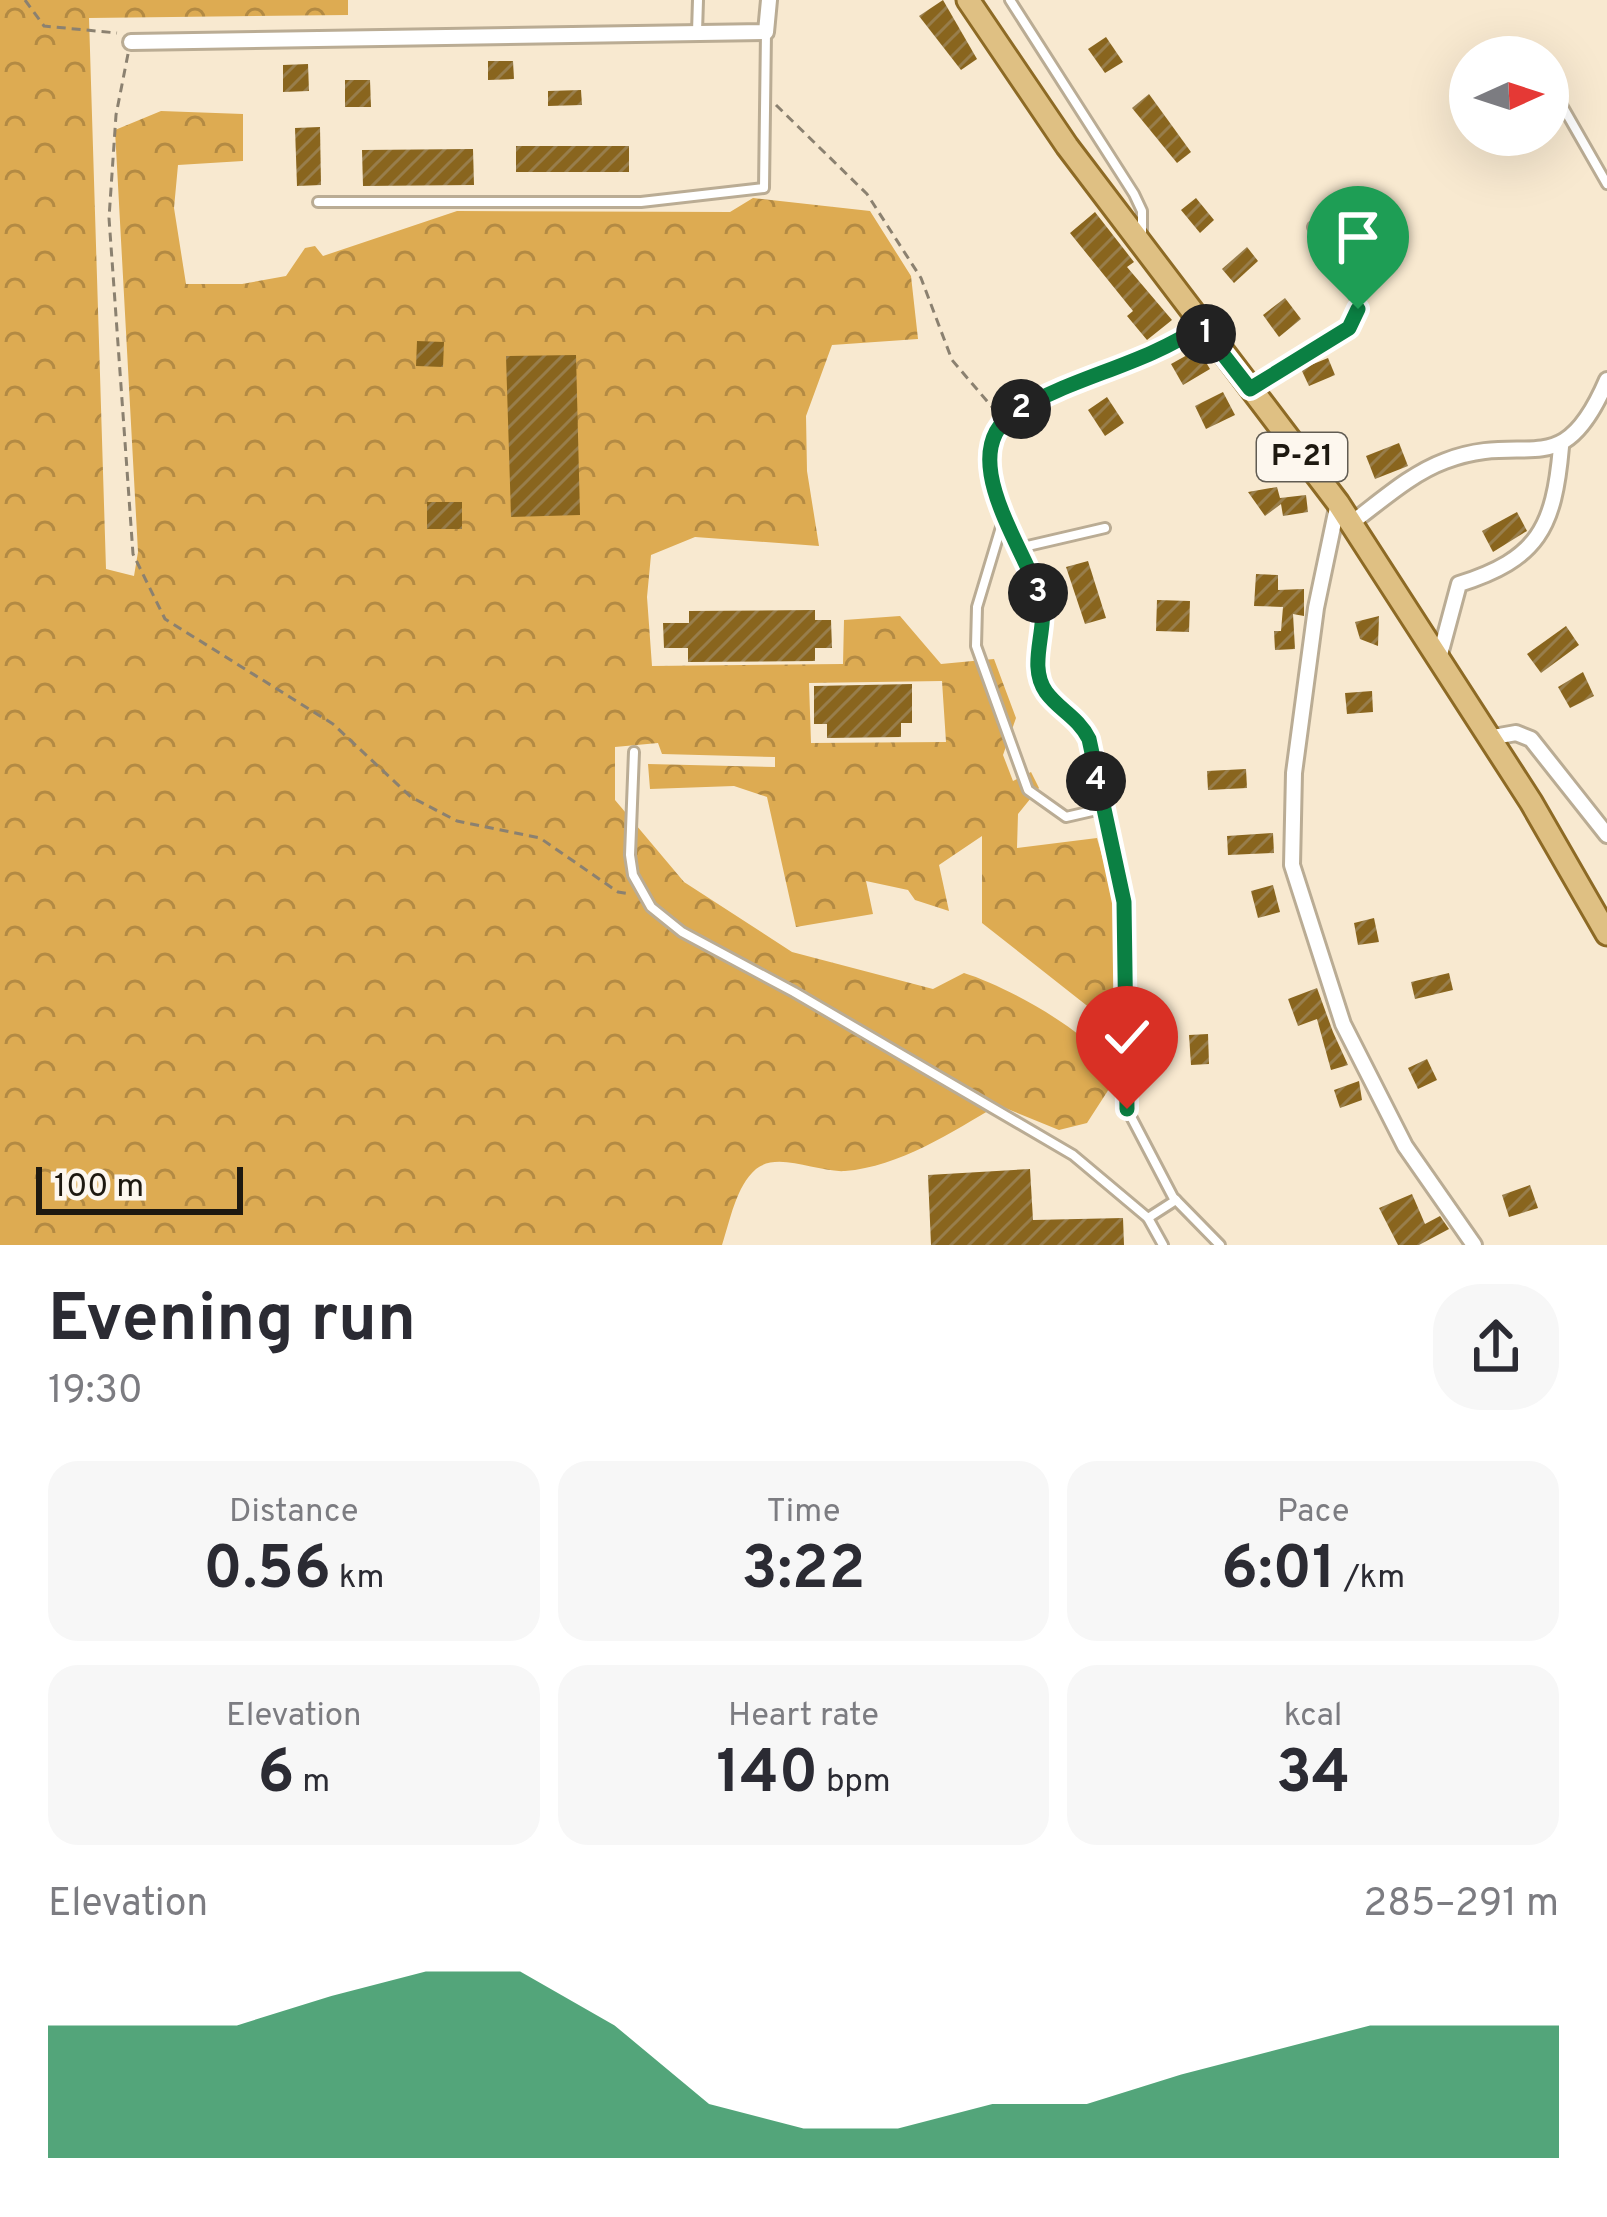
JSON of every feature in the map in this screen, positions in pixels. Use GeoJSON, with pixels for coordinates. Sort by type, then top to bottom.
{"type":"FeatureCollection","features":[{"type":"Feature","properties":{"kind":"main road","name":"Р-21"},"geometry":{"type":"LineString","coordinates":[[968,0],[1142,247],[1337,503],[1607,934]]}},
{"type":"Feature","properties":{"kind":"street"},"geometry":{"type":"LineString","coordinates":[[130,42],[766,32],[769,0]]}},
{"type":"Feature","properties":{"kind":"street"},"geometry":{"type":"LineString","coordinates":[[1350,524],[1445,461],[1486,452],[1561,448],[1579,434],[1607,380]]}},
{"type":"Feature","properties":{"kind":"street"},"geometry":{"type":"LineString","coordinates":[[1438,664],[1459,584],[1516,562],[1556,507],[1561,448]]}},
{"type":"Feature","properties":{"kind":"street"},"geometry":{"type":"LineString","coordinates":[[1337,503],[1316,608],[1294,773],[1292,865],[1343,1024],[1405,1146],[1474,1245]]}},
{"type":"Feature","properties":{"kind":"street"},"geometry":{"type":"LineString","coordinates":[[1488,738],[1516,734],[1531,739],[1607,835]]}},
{"type":"Feature","properties":{"kind":"lane"},"geometry":{"type":"LineString","coordinates":[[697,33],[698,0]]}},
{"type":"Feature","properties":{"kind":"lane"},"geometry":{"type":"LineString","coordinates":[[1010,0],[1134,194],[1142,212],[1142,247]]}},
{"type":"Feature","properties":{"kind":"lane"},"geometry":{"type":"LineString","coordinates":[[318,202],[641,202],[764,188],[766,32]]}},
{"type":"Feature","properties":{"kind":"lane"},"geometry":{"type":"LineString","coordinates":[[1569,118],[1607,184]]}},
{"type":"Feature","properties":{"kind":"lane"},"geometry":{"type":"LineString","coordinates":[[1250,389],[1356,318],[1356,299],[1313,227]]}},
{"type":"Feature","properties":{"kind":"lane"},"geometry":{"type":"LineString","coordinates":[[1201,326],[1164,351],[1018,410],[992,437],[990,464],[1002,524],[1019,548],[1043,608],[1037,658],[1045,691],[1077,718],[1089,739],[1124,902],[1127,1109],[1177,1200],[1220,1245]]}},
{"type":"Feature","properties":{"kind":"lane"},"geometry":{"type":"LineString","coordinates":[[1002,524],[977,607],[976,646],[988,683],[1028,790],[1066,817],[1101,808]]}},
{"type":"Feature","properties":{"kind":"lane"},"geometry":{"type":"LineString","coordinates":[[1019,548],[1105,528]]}},
{"type":"Feature","properties":{"kind":"lane"},"geometry":{"type":"LineString","coordinates":[[634,752],[630,855],[643,896],[682,932],[1072,1155],[1148,1218],[1163,1245]]}},
{"type":"Feature","properties":{"kind":"lane"},"geometry":{"type":"LineString","coordinates":[[1148,1218],[1177,1200]]}},
{"type":"Feature","properties":{"kind":"path"},"geometry":{"type":"LineString","coordinates":[[26,0],[44,26],[114,31],[130,42],[116,115],[109,218],[133,554],[164,619],[334,724],[411,797],[458,821],[540,838],[618,892],[643,896]]}},
{"type":"Feature","properties":{"kind":"path"},"geometry":{"type":"LineString","coordinates":[[765,96],[867,194],[922,278],[952,360],[1004,421]]}},
{"type":"Feature","properties":{"kind":"green space"},"geometry":{"type":"Polygon","coordinates":[[[0,0],[348,0],[348,15],[89,18],[106,569],[134,576],[138,552],[115,130],[161,111],[243,114],[243,161],[178,165],[174,208],[186,284],[242,284],[286,276],[305,248],[315,246],[323,256],[457,211],[730,212],[753,198],[870,211],[911,276],[918,339],[832,345],[806,416],[807,471],[819,546],[695,537],[651,555],[647,597],[652,666],[843,664],[844,620],[900,616],[941,664],[994,659],[1016,718],[1003,755],[1013,781],[1031,772],[1039,788],[1018,814],[1017,848],[1097,838],[1118,912],[1114,1027],[982,923],[982,836],[939,865],[949,911],[915,900],[908,890],[866,881],[873,914],[796,927],[767,797],[734,786],[650,789],[648,764],[775,767],[775,757],[662,754],[658,743],[615,747],[615,800],[684,882],[792,952],[933,989],[964,973],[1004,989],[1071,1029],[1118,1075],[1087,1123],[1059,1130],[998,1105],[885,1163],[845,1171],[787,1162],[765,1164],[743,1185],[722,1245],[0,1245],[0,0]],[[942,681],[809,683],[811,743],[946,742],[942,681]]]}},
{"type":"Feature","properties":{"kind":"building"},"geometry":{"type":"Polygon","coordinates":[[[943,0],[977,59],[961,70],[919,16],[943,0]]]}},
{"type":"Feature","properties":{"kind":"building"},"geometry":{"type":"Polygon","coordinates":[[[1106,37],[1123,62],[1105,73],[1088,49],[1106,37]]]}},
{"type":"Feature","properties":{"kind":"building"},"geometry":{"type":"Polygon","coordinates":[[[488,61],[513,61],[514,79],[488,80],[488,61]]]}},
{"type":"Feature","properties":{"kind":"building"},"geometry":{"type":"Polygon","coordinates":[[[308,64],[309,91],[283,92],[283,65],[308,64]]]}},
{"type":"Feature","properties":{"kind":"building"},"geometry":{"type":"Polygon","coordinates":[[[345,80],[370,80],[371,107],[345,107],[345,80]]]}},
{"type":"Feature","properties":{"kind":"building"},"geometry":{"type":"Polygon","coordinates":[[[581,90],[582,105],[548,106],[548,91],[581,90]]]}},
{"type":"Feature","properties":{"kind":"building"},"geometry":{"type":"Polygon","coordinates":[[[1149,94],[1191,152],[1177,163],[1132,108],[1149,94]]]}},
{"type":"Feature","properties":{"kind":"building"},"geometry":{"type":"Polygon","coordinates":[[[320,127],[321,185],[297,186],[295,128],[320,127]]]}},
{"type":"Feature","properties":{"kind":"building"},"geometry":{"type":"Polygon","coordinates":[[[516,146],[629,146],[629,172],[516,172],[516,146]]]}},
{"type":"Feature","properties":{"kind":"building"},"geometry":{"type":"Polygon","coordinates":[[[473,149],[474,185],[363,186],[362,150],[473,149]]]}},
{"type":"Feature","properties":{"kind":"building"},"geometry":{"type":"Polygon","coordinates":[[[1196,198],[1214,220],[1200,233],[1181,210],[1196,198]]]}},
{"type":"Feature","properties":{"kind":"building"},"geometry":{"type":"Polygon","coordinates":[[[1095,212],[1134,262],[1127,267],[1172,320],[1147,340],[1127,316],[1133,311],[1070,233],[1095,212]]]}},
{"type":"Feature","properties":{"kind":"building"},"geometry":{"type":"Polygon","coordinates":[[[1247,247],[1258,261],[1234,283],[1222,269],[1247,247]]]}},
{"type":"Feature","properties":{"kind":"building"},"geometry":{"type":"Polygon","coordinates":[[[1285,298],[1301,319],[1279,337],[1263,315],[1285,298]]]}},
{"type":"Feature","properties":{"kind":"building"},"geometry":{"type":"Polygon","coordinates":[[[417,341],[444,342],[443,367],[416,366],[417,341]]]}},
{"type":"Feature","properties":{"kind":"building"},"geometry":{"type":"Polygon","coordinates":[[[1198,349],[1210,369],[1183,385],[1171,364],[1198,349]]]}},
{"type":"Feature","properties":{"kind":"building"},"geometry":{"type":"Polygon","coordinates":[[[576,355],[580,515],[511,517],[506,356],[576,355]]]}},
{"type":"Feature","properties":{"kind":"building"},"geometry":{"type":"Polygon","coordinates":[[[1328,358],[1335,375],[1309,386],[1301,369],[1328,358]]]}},
{"type":"Feature","properties":{"kind":"building"},"geometry":{"type":"Polygon","coordinates":[[[1223,392],[1235,415],[1206,429],[1195,406],[1223,392]]]}},
{"type":"Feature","properties":{"kind":"building"},"geometry":{"type":"Polygon","coordinates":[[[1107,397],[1124,423],[1105,436],[1088,410],[1107,397]]]}},
{"type":"Feature","properties":{"kind":"building"},"geometry":{"type":"Polygon","coordinates":[[[1399,443],[1408,466],[1375,479],[1366,456],[1399,443]]]}},
{"type":"Feature","properties":{"kind":"building"},"geometry":{"type":"Polygon","coordinates":[[[1277,487],[1280,498],[1306,495],[1308,512],[1283,516],[1281,504],[1265,516],[1248,492],[1277,487]]]}},
{"type":"Feature","properties":{"kind":"building"},"geometry":{"type":"Polygon","coordinates":[[[427,502],[462,502],[462,529],[427,529],[427,502]]]}},
{"type":"Feature","properties":{"kind":"building"},"geometry":{"type":"Polygon","coordinates":[[[1517,512],[1527,531],[1493,552],[1482,531],[1517,512]]]}},
{"type":"Feature","properties":{"kind":"building"},"geometry":{"type":"Polygon","coordinates":[[[1088,561],[1106,618],[1085,624],[1066,567],[1088,561]]]}},
{"type":"Feature","properties":{"kind":"building"},"geometry":{"type":"Polygon","coordinates":[[[1256,574],[1278,575],[1278,590],[1304,589],[1304,616],[1293,614],[1295,649],[1275,650],[1274,631],[1281,631],[1283,607],[1254,606],[1256,574]]]}},
{"type":"Feature","properties":{"kind":"building"},"geometry":{"type":"Polygon","coordinates":[[[1157,600],[1190,601],[1189,632],[1156,631],[1157,600]]]}},
{"type":"Feature","properties":{"kind":"building"},"geometry":{"type":"Polygon","coordinates":[[[815,610],[815,620],[831,620],[832,648],[815,648],[815,661],[688,662],[688,648],[664,648],[663,623],[689,623],[689,611],[815,610]]]}},
{"type":"Feature","properties":{"kind":"building"},"geometry":{"type":"Polygon","coordinates":[[[1379,616],[1378,646],[1360,639],[1355,622],[1379,616]]]}},
{"type":"Feature","properties":{"kind":"building"},"geometry":{"type":"Polygon","coordinates":[[[1566,626],[1579,645],[1541,673],[1527,654],[1566,626]]]}},
{"type":"Feature","properties":{"kind":"building"},"geometry":{"type":"Polygon","coordinates":[[[1583,672],[1594,696],[1570,708],[1558,687],[1583,672]]]}},
{"type":"Feature","properties":{"kind":"building"},"geometry":{"type":"Polygon","coordinates":[[[912,684],[912,723],[901,723],[901,737],[827,738],[827,724],[814,724],[814,686],[912,684]]]}},
{"type":"Feature","properties":{"kind":"building"},"geometry":{"type":"Polygon","coordinates":[[[1372,691],[1373,712],[1347,714],[1345,693],[1372,691]]]}},
{"type":"Feature","properties":{"kind":"building"},"geometry":{"type":"Polygon","coordinates":[[[1246,769],[1247,788],[1208,790],[1207,771],[1246,769]]]}},
{"type":"Feature","properties":{"kind":"building"},"geometry":{"type":"Polygon","coordinates":[[[1273,833],[1274,853],[1228,855],[1227,836],[1273,833]]]}},
{"type":"Feature","properties":{"kind":"building"},"geometry":{"type":"Polygon","coordinates":[[[1273,885],[1280,912],[1258,918],[1251,891],[1273,885]]]}},
{"type":"Feature","properties":{"kind":"building"},"geometry":{"type":"Polygon","coordinates":[[[1374,918],[1379,942],[1358,945],[1354,923],[1374,918]]]}},
{"type":"Feature","properties":{"kind":"building"},"geometry":{"type":"Polygon","coordinates":[[[1449,973],[1453,990],[1415,999],[1411,982],[1449,973]]]}},
{"type":"Feature","properties":{"kind":"building"},"geometry":{"type":"Polygon","coordinates":[[[1317,988],[1348,1065],[1331,1070],[1317,1019],[1298,1026],[1288,999],[1317,988]]]}},
{"type":"Feature","properties":{"kind":"building"},"geometry":{"type":"Polygon","coordinates":[[[1208,1034],[1209,1064],[1191,1065],[1189,1035],[1208,1034]]]}},
{"type":"Feature","properties":{"kind":"building"},"geometry":{"type":"Polygon","coordinates":[[[1427,1059],[1437,1080],[1418,1089],[1408,1068],[1427,1059]]]}},
{"type":"Feature","properties":{"kind":"building"},"geometry":{"type":"Polygon","coordinates":[[[1359,1081],[1362,1100],[1340,1108],[1334,1090],[1359,1081]]]}},
{"type":"Feature","properties":{"kind":"building"},"geometry":{"type":"Polygon","coordinates":[[[1030,1169],[1033,1220],[1123,1218],[1124,1245],[931,1245],[928,1175],[1030,1169]]]}},
{"type":"Feature","properties":{"kind":"building"},"geometry":{"type":"Polygon","coordinates":[[[1530,1185],[1538,1208],[1509,1217],[1502,1195],[1530,1185]]]}},
{"type":"Feature","properties":{"kind":"building"},"geometry":{"type":"Polygon","coordinates":[[[1412,1194],[1425,1224],[1440,1216],[1449,1229],[1419,1245],[1398,1245],[1379,1208],[1412,1194]]]}},
{"type":"Feature","properties":{"kind":"route"},"geometry":{"type":"LineString","coordinates":[[1127,1109],[1124,902],[1089,739],[1077,718],[1045,691],[1037,658],[1043,608],[1028,561],[1002,524],[990,464],[992,437],[1018,410],[1164,351],[1201,326],[1250,389],[1349,328],[1358,309]]}}]}
